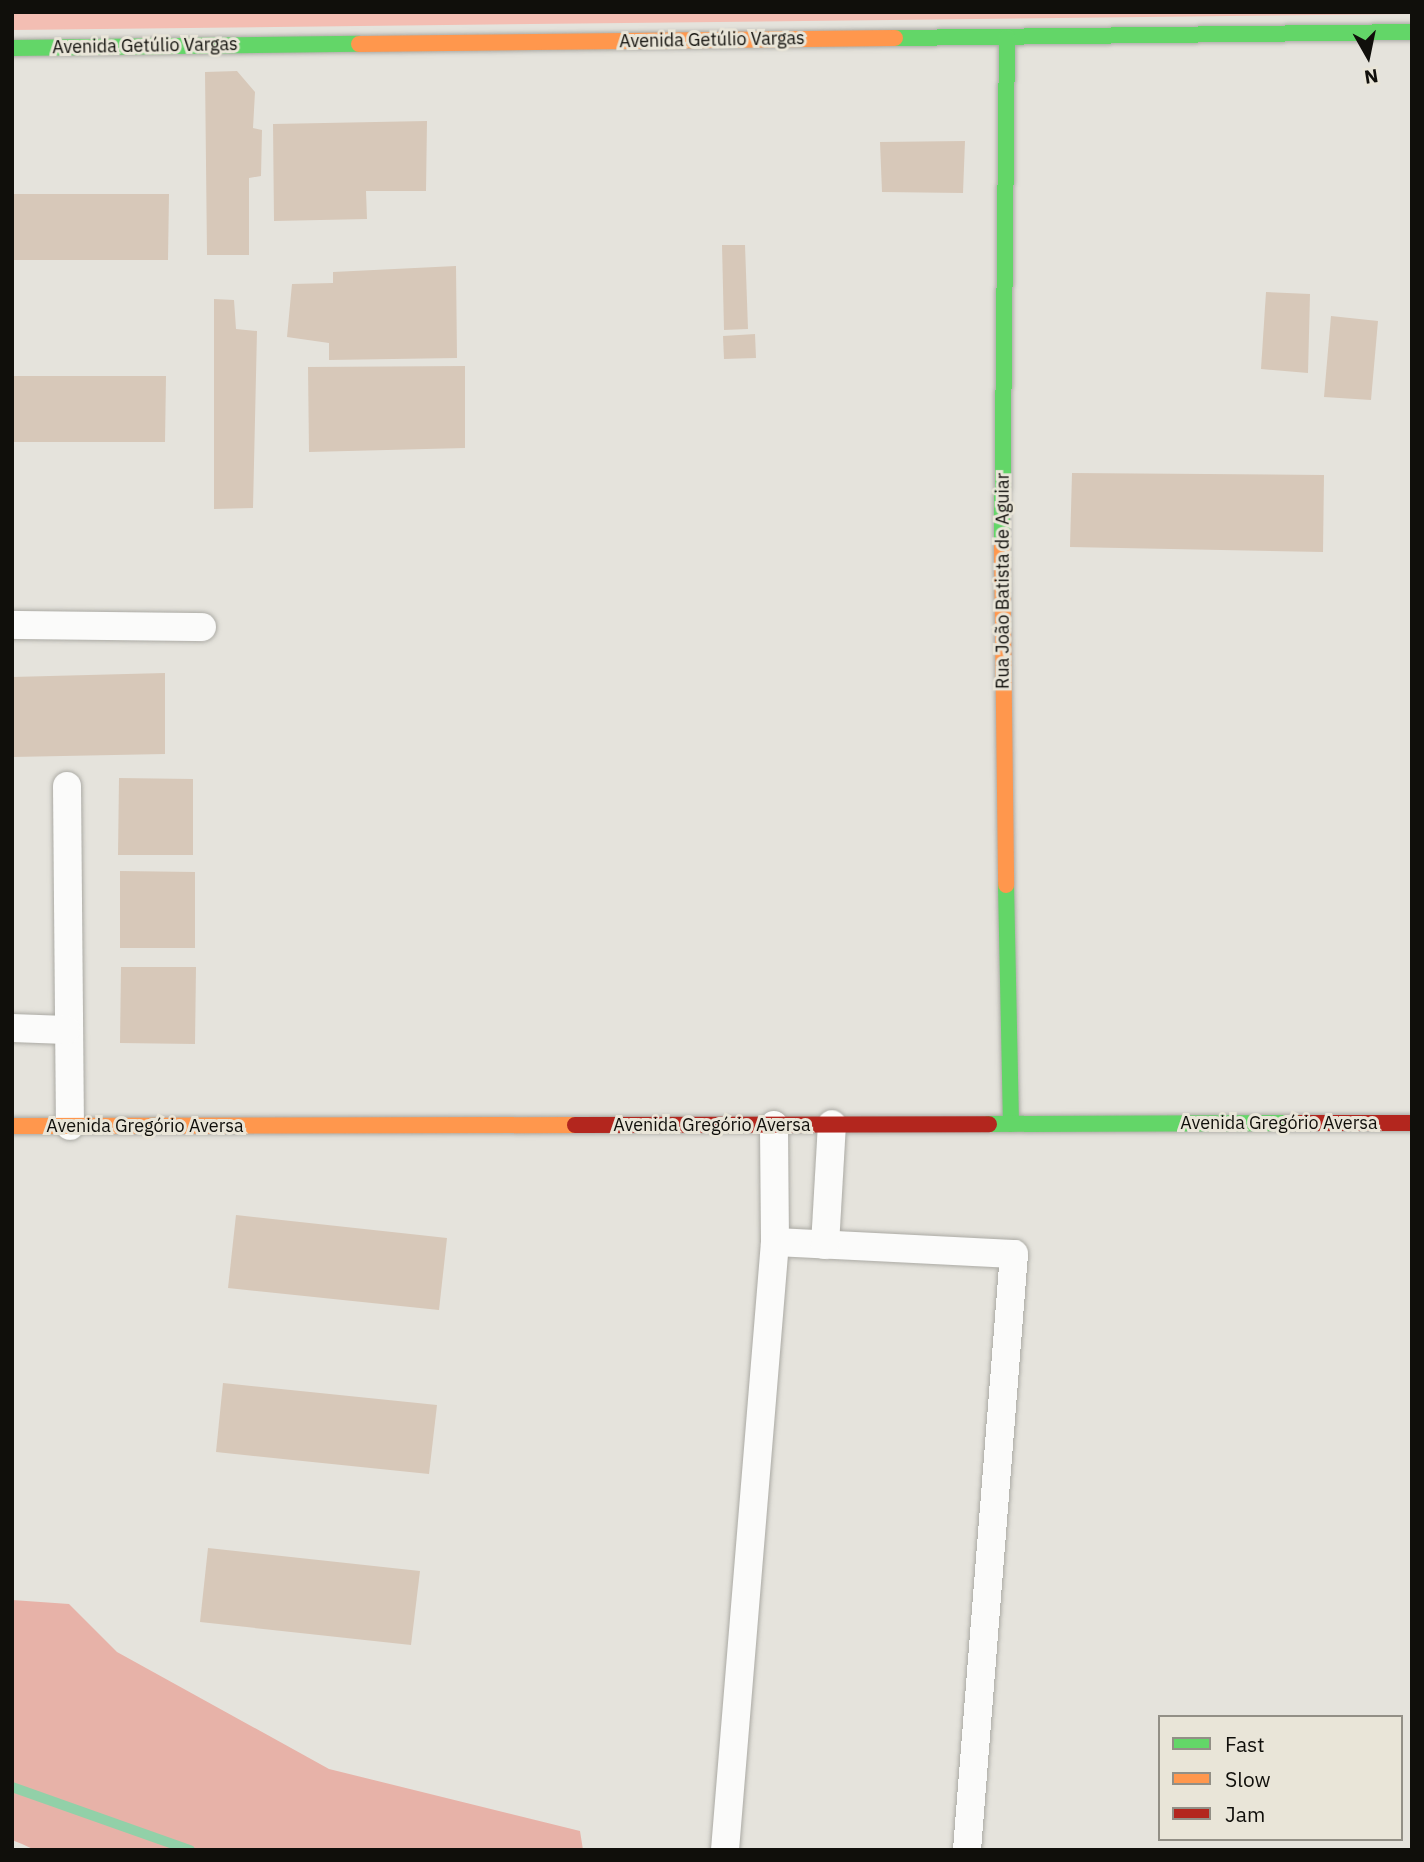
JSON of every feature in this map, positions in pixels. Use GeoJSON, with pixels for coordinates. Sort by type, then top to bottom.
{"type":"FeatureCollection","features":[{"type":"Feature","properties":{"kind":"street","name":"Avenida Getúlio Vargas"},"geometry":{"type":"LineString","coordinates":[[12,48],[1412,32]]}},
{"type":"Feature","properties":{"kind":"street","name":"Rua João Batista de Aguiar"},"geometry":{"type":"LineString","coordinates":[[1007,37],[1001,598],[1010,1124]]}},
{"type":"Feature","properties":{"kind":"street"},"geometry":{"type":"LineString","coordinates":[[12,625],[202,627]]}},
{"type":"Feature","properties":{"kind":"street"},"geometry":{"type":"LineString","coordinates":[[67,786],[66,1030],[70,1126]]}},
{"type":"Feature","properties":{"kind":"street"},"geometry":{"type":"LineString","coordinates":[[12,1028],[66,1030]]}},
{"type":"Feature","properties":{"kind":"street","name":"Avenida Gregório Aversa"},"geometry":{"type":"LineString","coordinates":[[12,1126],[1412,1122]]}},
{"type":"Feature","properties":{"kind":"street"},"geometry":{"type":"LineString","coordinates":[[825,1245],[832,1124]]}},
{"type":"Feature","properties":{"kind":"street"},"geometry":{"type":"LineString","coordinates":[[726,1850],[775,1242],[774,1125]]}},
{"type":"Feature","properties":{"kind":"street"},"geometry":{"type":"LineString","coordinates":[[775,1242],[1014,1254],[967,1850]]}},
{"type":"Feature","properties":{"kind":"shaded area"},"geometry":{"type":"Polygon","coordinates":[[[12,12],[1412,12],[1412,14],[12,30],[12,12]]]}},
{"type":"Feature","properties":{"kind":"shaded area"},"geometry":{"type":"Polygon","coordinates":[[[12,1600],[69,1604],[117,1652],[329,1769],[580,1831],[583,1850],[35,1850],[12,1840],[12,1600]]]}},
{"type":"Feature","properties":{"kind":"building"},"geometry":{"type":"Polygon","coordinates":[[[237,71],[255,92],[253,128],[262,130],[261,176],[249,178],[249,255],[207,255],[205,72],[237,71]]]}},
{"type":"Feature","properties":{"kind":"building"},"geometry":{"type":"Polygon","coordinates":[[[427,121],[426,191],[366,191],[367,219],[274,221],[273,124],[427,121]]]}},
{"type":"Feature","properties":{"kind":"building"},"geometry":{"type":"Polygon","coordinates":[[[965,141],[963,193],[882,192],[880,142],[965,141]]]}},
{"type":"Feature","properties":{"kind":"building"},"geometry":{"type":"Polygon","coordinates":[[[12,194],[169,194],[168,260],[12,260],[12,194]]]}},
{"type":"Feature","properties":{"kind":"building"},"geometry":{"type":"Polygon","coordinates":[[[722,245],[745,245],[748,329],[724,330],[722,245]]]}},
{"type":"Feature","properties":{"kind":"building"},"geometry":{"type":"Polygon","coordinates":[[[456,266],[457,358],[329,360],[329,343],[287,337],[292,284],[333,283],[333,272],[456,266]]]}},
{"type":"Feature","properties":{"kind":"building"},"geometry":{"type":"Polygon","coordinates":[[[1266,292],[1310,294],[1308,373],[1261,369],[1266,292]]]}},
{"type":"Feature","properties":{"kind":"building"},"geometry":{"type":"Polygon","coordinates":[[[214,299],[234,300],[236,329],[257,331],[253,508],[214,509],[214,299]]]}},
{"type":"Feature","properties":{"kind":"building"},"geometry":{"type":"Polygon","coordinates":[[[1331,316],[1378,321],[1371,400],[1324,397],[1331,316]]]}},
{"type":"Feature","properties":{"kind":"building"},"geometry":{"type":"Polygon","coordinates":[[[755,334],[756,358],[724,359],[723,336],[755,334]]]}},
{"type":"Feature","properties":{"kind":"building"},"geometry":{"type":"Polygon","coordinates":[[[465,366],[465,448],[309,452],[308,367],[465,366]]]}},
{"type":"Feature","properties":{"kind":"building"},"geometry":{"type":"Polygon","coordinates":[[[12,376],[166,376],[165,442],[12,442],[12,376]]]}},
{"type":"Feature","properties":{"kind":"building"},"geometry":{"type":"Polygon","coordinates":[[[1072,473],[1324,475],[1323,552],[1070,547],[1072,473]]]}},
{"type":"Feature","properties":{"kind":"building"},"geometry":{"type":"Polygon","coordinates":[[[165,673],[165,754],[12,757],[12,677],[165,673]]]}},
{"type":"Feature","properties":{"kind":"building"},"geometry":{"type":"Polygon","coordinates":[[[119,778],[193,779],[193,855],[118,855],[119,778]]]}},
{"type":"Feature","properties":{"kind":"building"},"geometry":{"type":"Polygon","coordinates":[[[120,871],[195,872],[195,948],[120,948],[120,871]]]}},
{"type":"Feature","properties":{"kind":"building"},"geometry":{"type":"Polygon","coordinates":[[[121,967],[196,967],[195,1044],[120,1043],[121,967]]]}},
{"type":"Feature","properties":{"kind":"building"},"geometry":{"type":"Polygon","coordinates":[[[236,1215],[447,1238],[439,1310],[228,1288],[236,1215]]]}},
{"type":"Feature","properties":{"kind":"building"},"geometry":{"type":"Polygon","coordinates":[[[223,1383],[437,1405],[429,1474],[216,1452],[223,1383]]]}},
{"type":"Feature","properties":{"kind":"building"},"geometry":{"type":"Polygon","coordinates":[[[208,1548],[420,1571],[411,1645],[200,1622],[208,1548]]]}},
{"type":"Feature","properties":{"kind":"waterway"},"geometry":{"type":"LineString","coordinates":[[12,1787],[190,1850]]}},
{"type":"Feature","properties":{"kind":"traffic: fast"},"geometry":{"type":"LineString","coordinates":[[895,38],[1412,32]]}},
{"type":"Feature","properties":{"kind":"traffic: fast"},"geometry":{"type":"LineString","coordinates":[[1002,545],[1007,37]]}},
{"type":"Feature","properties":{"kind":"traffic: fast"},"geometry":{"type":"LineString","coordinates":[[12,48],[359,44]]}},
{"type":"Feature","properties":{"kind":"traffic: fast"},"geometry":{"type":"LineString","coordinates":[[1006,885],[1011,1124]]}},
{"type":"Feature","properties":{"kind":"traffic: fast"},"geometry":{"type":"LineString","coordinates":[[989,1124],[1300,1123]]}},
{"type":"Feature","properties":{"kind":"traffic: slow"},"geometry":{"type":"LineString","coordinates":[[359,44],[895,38]]}},
{"type":"Feature","properties":{"kind":"traffic: slow"},"geometry":{"type":"LineString","coordinates":[[1002,545],[1006,885]]}},
{"type":"Feature","properties":{"kind":"traffic: slow"},"geometry":{"type":"LineString","coordinates":[[12,1126],[575,1125]]}},
{"type":"Feature","properties":{"kind":"traffic: jam"},"geometry":{"type":"LineString","coordinates":[[1300,1123],[1412,1123]]}},
{"type":"Feature","properties":{"kind":"traffic: jam"},"geometry":{"type":"LineString","coordinates":[[575,1125],[989,1124]]}}]}
